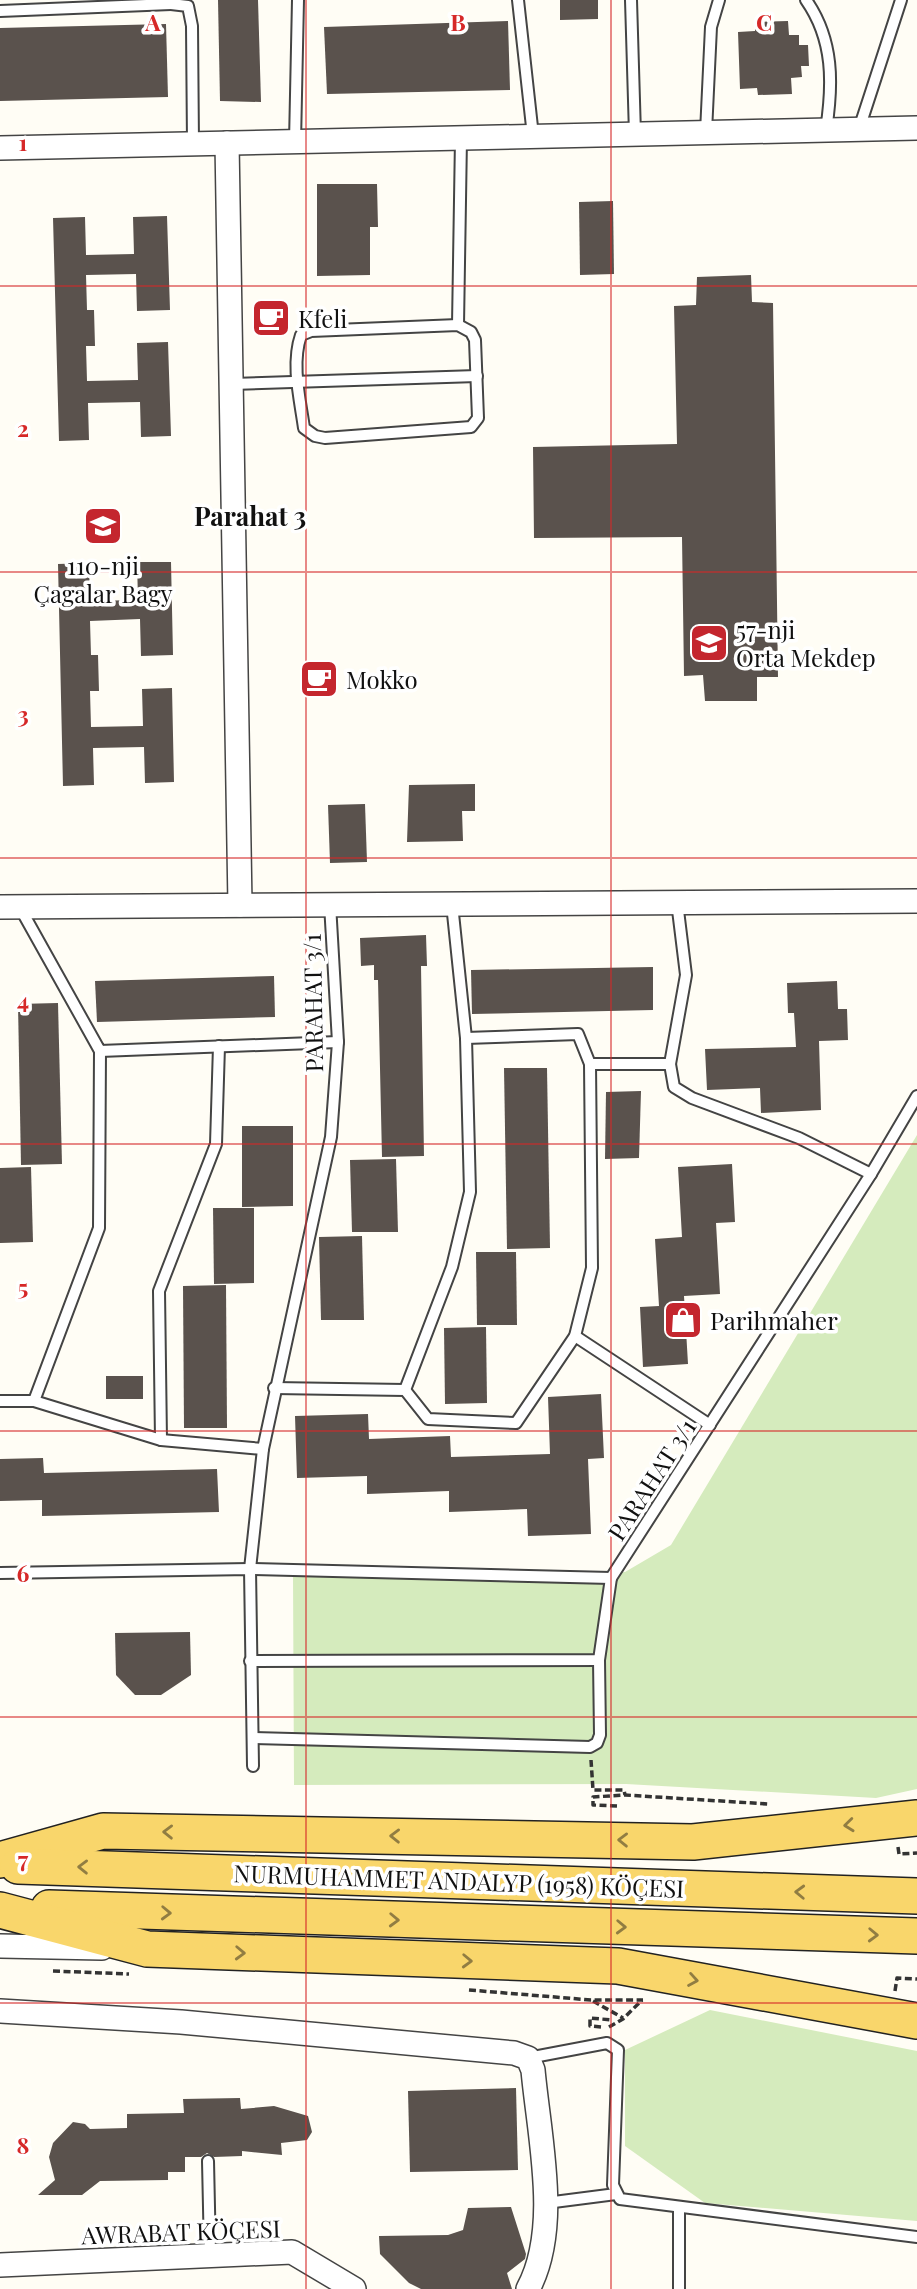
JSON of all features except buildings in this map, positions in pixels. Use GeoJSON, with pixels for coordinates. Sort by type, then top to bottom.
{"type":"FeatureCollection","features":[{"type":"Feature","properties":{"kind":"main road"},"geometry":{"type":"LineString","coordinates":[[0,1860],[103,1831],[693,1842],[917,1818]]}},
{"type":"Feature","properties":{"kind":"main road","name":"NURMUHAMMET ANDALYP (1958) KÖÇESI"},"geometry":{"type":"LineString","coordinates":[[0,1865],[917,1896]]}},
{"type":"Feature","properties":{"kind":"main road"},"geometry":{"type":"LineString","coordinates":[[0,1908],[143,1962],[618,1966],[914,2022]]}},
{"type":"Feature","properties":{"kind":"main road","name":"NURMUHAMMET ANDALYP (1958) KÖÇESI"},"geometry":{"type":"LineString","coordinates":[[0,1908],[917,1936]]}},
{"type":"Feature","properties":{"kind":"street"},"geometry":{"type":"LineString","coordinates":[[0,149],[917,128]]}},
{"type":"Feature","properties":{"kind":"street"},"geometry":{"type":"LineString","coordinates":[[227,143],[240,905]]}},
{"type":"Feature","properties":{"kind":"street"},"geometry":{"type":"LineString","coordinates":[[10,906],[917,901]]}},
{"type":"Feature","properties":{"kind":"street"},"geometry":{"type":"LineString","coordinates":[[0,1946],[143,1962]]}},
{"type":"Feature","properties":{"kind":"street"},"geometry":{"type":"LineString","coordinates":[[0,2011],[181,2022],[514,2053],[527,2057],[533,2070],[545,2203],[539,2269],[528,2289]]}},
{"type":"Feature","properties":{"kind":"street","name":"AWRABAT KÖÇESI"},"geometry":{"type":"LineString","coordinates":[[0,2265],[292,2252],[349,2288]]}},
{"type":"Feature","properties":{"kind":"lane"},"geometry":{"type":"LineString","coordinates":[[295,142],[298,0]]}},
{"type":"Feature","properties":{"kind":"lane"},"geometry":{"type":"LineString","coordinates":[[518,0],[533,136]]}},
{"type":"Feature","properties":{"kind":"lane"},"geometry":{"type":"LineString","coordinates":[[631,0],[635,134]]}},
{"type":"Feature","properties":{"kind":"lane"},"geometry":{"type":"LineString","coordinates":[[706,132],[711,27],[719,0]]}},
{"type":"Feature","properties":{"kind":"lane"},"geometry":{"type":"LineString","coordinates":[[806,0],[820,19],[829,55],[832,91],[826,130]]}},
{"type":"Feature","properties":{"kind":"lane"},"geometry":{"type":"LineString","coordinates":[[859,129],[901,0]]}},
{"type":"Feature","properties":{"kind":"lane"},"geometry":{"type":"LineString","coordinates":[[0,11],[81,4],[171,2],[188,6],[192,26],[193,144]]}},
{"type":"Feature","properties":{"kind":"lane"},"geometry":{"type":"LineString","coordinates":[[458,325],[461,138]]}},
{"type":"Feature","properties":{"kind":"lane"},"geometry":{"type":"LineString","coordinates":[[458,325],[471,332],[475,340],[477,376],[478,418],[471,428],[325,438],[315,436],[304,428],[298,383],[298,344],[301,335],[311,331],[458,325]]}},
{"type":"Feature","properties":{"kind":"lane"},"geometry":{"type":"LineString","coordinates":[[232,384],[477,376]]}},
{"type":"Feature","properties":{"kind":"lane"},"geometry":{"type":"LineString","coordinates":[[677,902],[686,975],[670,1064],[674,1087],[692,1098],[799,1138],[871,1174]]}},
{"type":"Feature","properties":{"kind":"lane","name":"PARAHAT 3/1"},"geometry":{"type":"LineString","coordinates":[[253,1766],[250,1569],[263,1449],[274,1388],[331,1137],[338,1042],[330,904]]}},
{"type":"Feature","properties":{"kind":"lane"},"geometry":{"type":"LineString","coordinates":[[405,1390],[452,1267],[470,1192],[466,1038],[452,904]]}},
{"type":"Feature","properties":{"kind":"lane"},"geometry":{"type":"LineString","coordinates":[[10,906],[100,1051],[99,1228],[34,1401]]}},
{"type":"Feature","properties":{"kind":"lane"},"geometry":{"type":"LineString","coordinates":[[405,1390],[428,1419],[516,1423],[575,1336],[592,1268],[590,1064],[578,1034],[466,1038]]}},
{"type":"Feature","properties":{"kind":"lane"},"geometry":{"type":"LineString","coordinates":[[100,1051],[338,1042]]}},
{"type":"Feature","properties":{"kind":"lane"},"geometry":{"type":"LineString","coordinates":[[161,1440],[159,1291],[216,1144],[219,1046]]}},
{"type":"Feature","properties":{"kind":"lane"},"geometry":{"type":"LineString","coordinates":[[590,1064],[670,1064]]}},
{"type":"Feature","properties":{"kind":"lane","name":"PARAHAT 3/1"},"geometry":{"type":"LineString","coordinates":[[0,1573],[250,1569],[611,1578],[871,1174],[917,1096]]}},
{"type":"Feature","properties":{"kind":"lane"},"geometry":{"type":"LineString","coordinates":[[575,1336],[710,1425]]}},
{"type":"Feature","properties":{"kind":"lane"},"geometry":{"type":"LineString","coordinates":[[274,1388],[405,1390]]}},
{"type":"Feature","properties":{"kind":"lane"},"geometry":{"type":"LineString","coordinates":[[0,1401],[34,1401],[161,1440],[263,1449]]}},
{"type":"Feature","properties":{"kind":"lane"},"geometry":{"type":"LineString","coordinates":[[253,1738],[590,1747],[597,1743],[600,1735],[599,1660],[611,1578]]}},
{"type":"Feature","properties":{"kind":"lane"},"geometry":{"type":"LineString","coordinates":[[250,1661],[599,1660]]}},
{"type":"Feature","properties":{"kind":"lane"},"geometry":{"type":"LineString","coordinates":[[527,2057],[607,2043],[618,2050],[613,2185],[616,2194],[627,2201],[917,2237]]}},
{"type":"Feature","properties":{"kind":"lane"},"geometry":{"type":"LineString","coordinates":[[208,2161],[210,2254]]}},
{"type":"Feature","properties":{"kind":"lane"},"geometry":{"type":"LineString","coordinates":[[545,2203],[616,2194]]}},
{"type":"Feature","properties":{"kind":"lane"},"geometry":{"type":"LineString","coordinates":[[679,2207],[680,2289]]}},
{"type":"Feature","properties":{"kind":"path"},"geometry":{"type":"LineString","coordinates":[[590,1747],[593,1790],[624,1790],[625,1795]]}},
{"type":"Feature","properties":{"kind":"path"},"geometry":{"type":"LineString","coordinates":[[617,1806],[593,1805],[593,1797],[625,1795],[773,1804]]}},
{"type":"Feature","properties":{"kind":"path"},"geometry":{"type":"LineString","coordinates":[[41,1970],[143,1962]]}},
{"type":"Feature","properties":{"kind":"path"},"geometry":{"type":"LineString","coordinates":[[456,1989],[591,2000],[654,2001]]}},
{"type":"Feature","properties":{"kind":"path"},"geometry":{"type":"LineString","coordinates":[[591,2000],[623,2019]]}},
{"type":"Feature","properties":{"kind":"path"},"geometry":{"type":"LineString","coordinates":[[612,2020],[590,2018],[590,2026],[609,2027],[623,2019],[642,2000]]}},
{"type":"Feature","properties":{"kind":"green space"},"geometry":{"type":"Polygon","coordinates":[[[917,1135],[917,1789],[876,1798],[626,1784],[294,1785],[293,1574],[625,1572],[671,1545],[917,1135]]]}},
{"type":"Feature","properties":{"kind":"green space"},"geometry":{"type":"Polygon","coordinates":[[[710,2010],[917,2051],[917,2221],[705,2203],[625,2146],[625,2050],[710,2010]]]}},
{"type":"Feature","properties":{"kind":"place","name":"Kfeli"},"geometry":{"type":"Point","coordinates":[271,318]}},
{"type":"Feature","properties":{"kind":"place","name":"110-nji Çagalar Bagy"},"geometry":{"type":"Point","coordinates":[103,526]}},
{"type":"Feature","properties":{"kind":"place","name":"57-nji Orta Mekdep"},"geometry":{"type":"Point","coordinates":[709,643]}},
{"type":"Feature","properties":{"kind":"place","name":"Mokko"},"geometry":{"type":"Point","coordinates":[319,679]}},
{"type":"Feature","properties":{"kind":"place","name":"Parihmaher"},"geometry":{"type":"Point","coordinates":[683,1320]}},
{"type":"Feature","properties":{"kind":"district","name":"Parahat 3"},"geometry":{"type":"Point","coordinates":[250,515]}}]}
